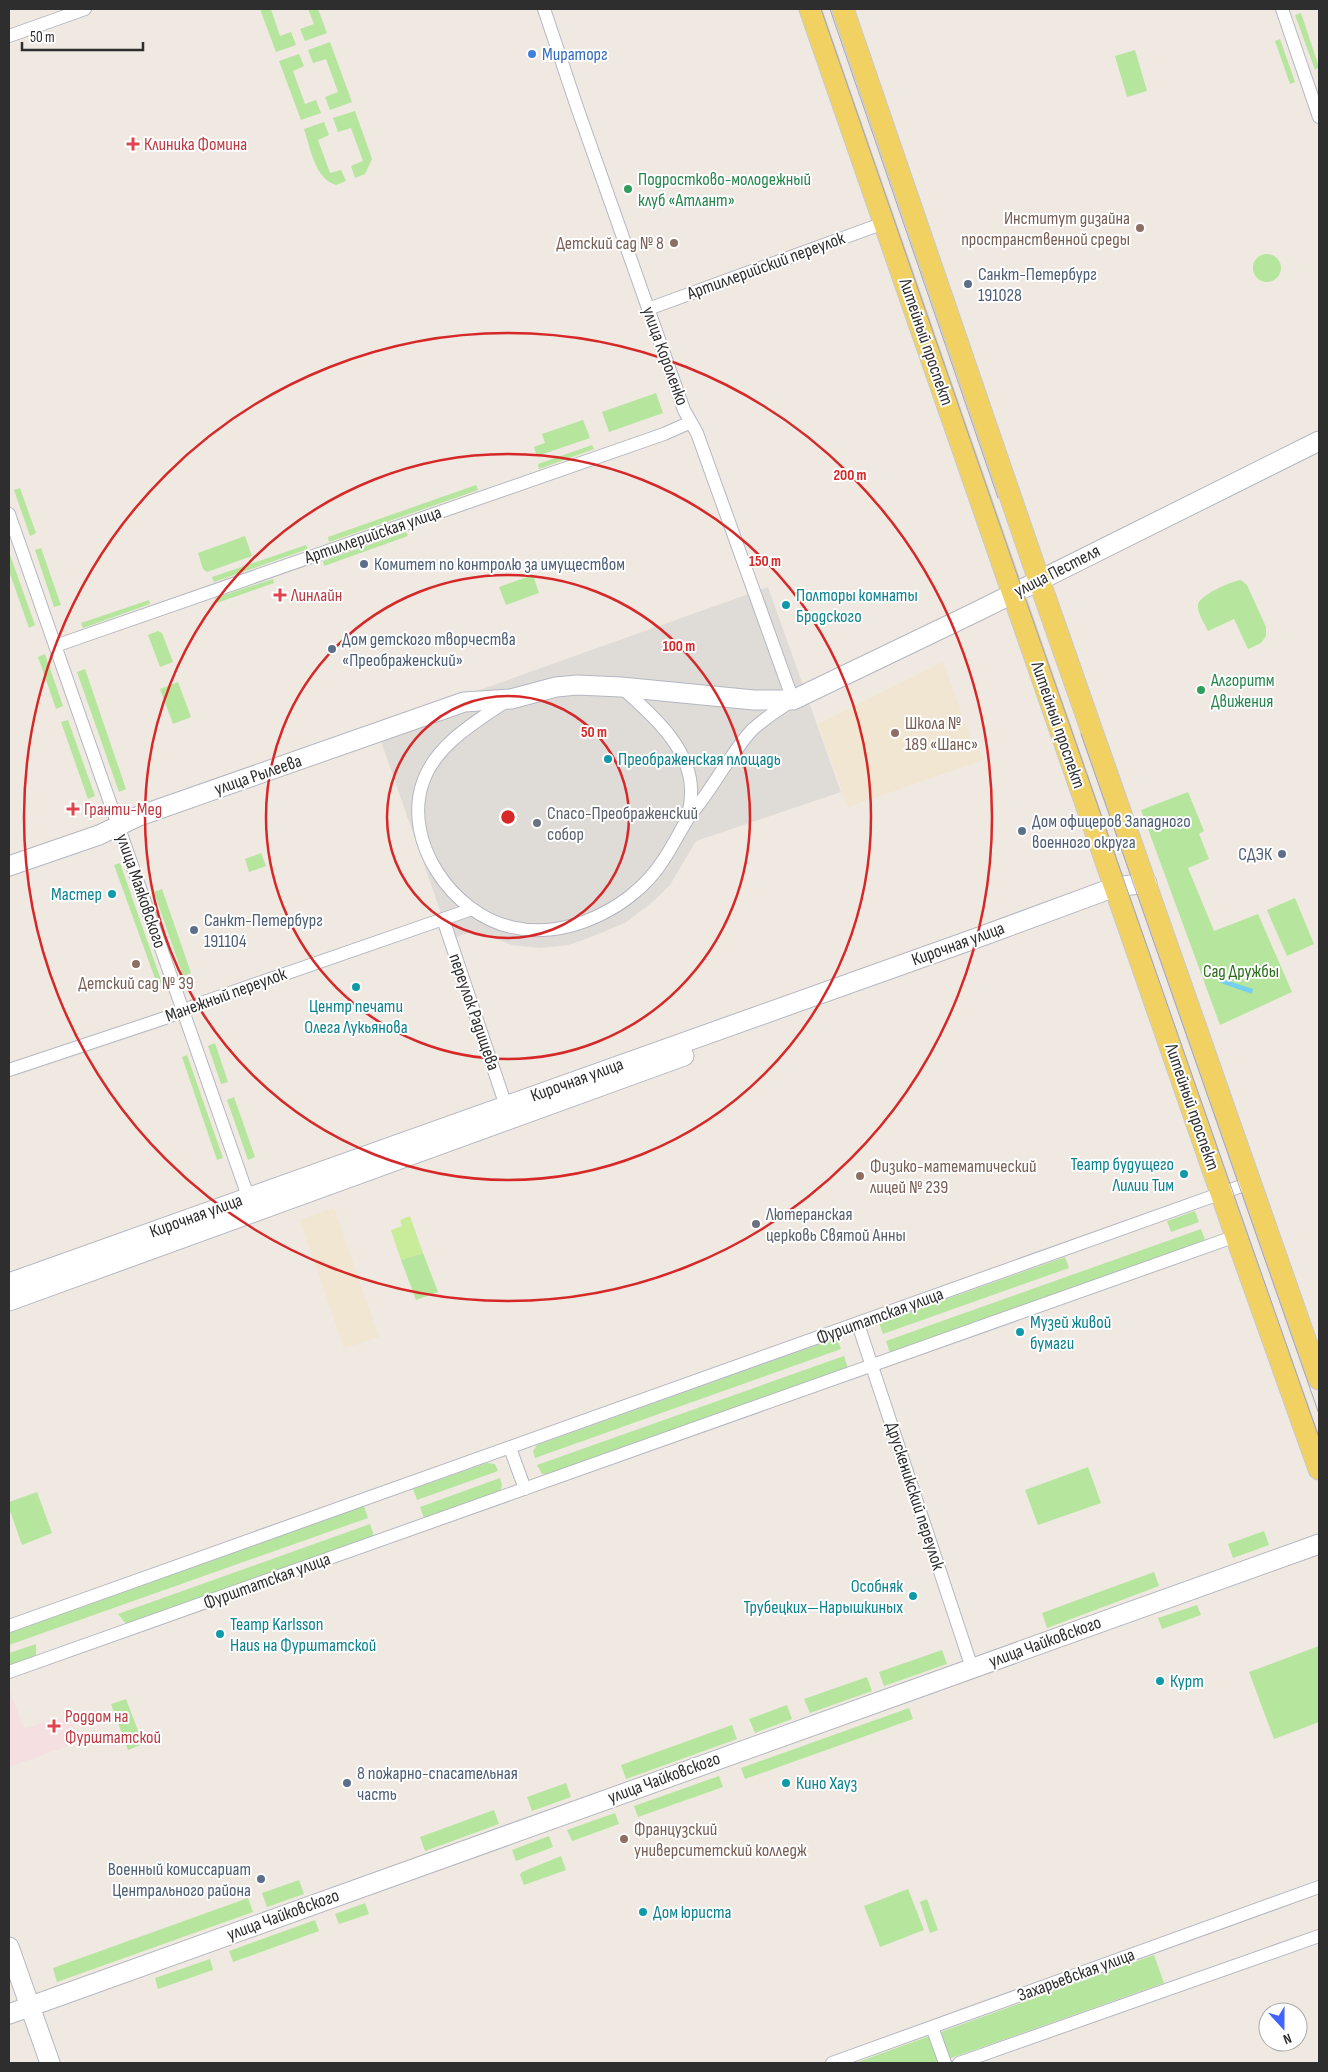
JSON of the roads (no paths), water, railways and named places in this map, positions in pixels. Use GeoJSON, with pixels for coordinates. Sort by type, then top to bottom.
{"type":"FeatureCollection","features":[{"type":"Feature","properties":{"kind":"main road","name":"Литейный проспект"},"geometry":{"type":"LineString","coordinates":[[810,9],[1012,594],[1319,1469]]}},
{"type":"Feature","properties":{"kind":"main road","name":"Литейный проспект"},"geometry":{"type":"LineString","coordinates":[[843,9],[1039,580],[1147,883],[1319,1379]]}},
{"type":"Feature","properties":{"kind":"street"},"geometry":{"type":"LineString","coordinates":[[9,36],[85,9]]}},
{"type":"Feature","properties":{"kind":"street","name":"улица Короленко"},"geometry":{"type":"LineString","coordinates":[[544,9],[684,410],[697,433],[793,700]]}},
{"type":"Feature","properties":{"kind":"street"},"geometry":{"type":"LineString","coordinates":[[1282,9],[1319,117]]}},
{"type":"Feature","properties":{"kind":"street","name":"Артиллерийский переулок"},"geometry":{"type":"LineString","coordinates":[[648,309],[884,222]]}},
{"type":"Feature","properties":{"kind":"street","name":"Артиллерийская улица"},"geometry":{"type":"LineString","coordinates":[[55,646],[664,434],[691,422]]}},
{"type":"Feature","properties":{"kind":"street","name":"улица Пестеля"},"geometry":{"type":"LineString","coordinates":[[793,700],[1012,594],[1319,441]]}},
{"type":"Feature","properties":{"kind":"street","name":"улица Маяковского"},"geometry":{"type":"LineString","coordinates":[[9,514],[251,1205]]}},
{"type":"Feature","properties":{"kind":"street"},"geometry":{"type":"LineString","coordinates":[[577,685],[621,687],[754,700],[793,700],[752,730],[687,820],[664,860],[643,886],[624,902],[585,921],[562,928],[538,931],[511,927],[472,909],[438,874],[428,855],[420,830],[418,806],[423,782],[435,759],[450,742],[510,698],[556,687],[577,685]]}},
{"type":"Feature","properties":{"kind":"street"},"geometry":{"type":"LineString","coordinates":[[621,687],[657,720],[674,742],[683,758],[691,793],[687,820]]}},
{"type":"Feature","properties":{"kind":"street","name":"улица Рылеева"},"geometry":{"type":"LineString","coordinates":[[9,866],[99,835],[139,816],[464,702],[510,698]]}},
{"type":"Feature","properties":{"kind":"street","name":"Кирочная улица"},"geometry":{"type":"LineString","coordinates":[[9,1301],[506,1106],[1147,883]]}},
{"type":"Feature","properties":{"kind":"street","name":"Кирочная улица"},"geometry":{"type":"LineString","coordinates":[[9,1283],[251,1205],[1117,893]]}},
{"type":"Feature","properties":{"kind":"street"},"geometry":{"type":"LineString","coordinates":[[443,919],[472,909]]}},
{"type":"Feature","properties":{"kind":"street","name":"Манежный переулок"},"geometry":{"type":"LineString","coordinates":[[9,1070],[443,919]]}},
{"type":"Feature","properties":{"kind":"street","name":"переулок Радищева"},"geometry":{"type":"LineString","coordinates":[[443,919],[506,1106]]}},
{"type":"Feature","properties":{"kind":"street","name":"Фурштатская улица"},"geometry":{"type":"LineString","coordinates":[[9,1626],[1250,1183]]}},
{"type":"Feature","properties":{"kind":"street","name":"Фурштатская улица"},"geometry":{"type":"LineString","coordinates":[[9,1672],[1236,1236]]}},
{"type":"Feature","properties":{"kind":"street","name":"Друскеникский переулок"},"geometry":{"type":"LineString","coordinates":[[858,1324],[972,1668]]}},
{"type":"Feature","properties":{"kind":"street"},"geometry":{"type":"LineString","coordinates":[[510,1448],[525,1489]]}},
{"type":"Feature","properties":{"kind":"street","name":"улица Чайковского"},"geometry":{"type":"LineString","coordinates":[[9,2014],[1319,1544]]}},
{"type":"Feature","properties":{"kind":"street","name":"Захарьевская улица"},"geometry":{"type":"LineString","coordinates":[[832,2063],[1319,1887]]}},
{"type":"Feature","properties":{"kind":"street"},"geometry":{"type":"LineString","coordinates":[[959,2063],[1319,1936]]}},
{"type":"Feature","properties":{"kind":"street"},"geometry":{"type":"LineString","coordinates":[[9,1947],[50,2063]]}},
{"type":"Feature","properties":{"kind":"street"},"geometry":{"type":"LineString","coordinates":[[932,2027],[945,2063]]}},
{"type":"Feature","properties":{"kind":"water"},"geometry":{"type":"Polygon","coordinates":[[[1221,973],[1225,980],[1253,989],[1252,994],[1221,983],[1215,975],[1221,973]]]}},
{"type":"Feature","properties":{"kind":"tram line"},"geometry":{"type":"LineString","coordinates":[[821,9],[1319,1438]]}},
{"type":"Feature","properties":{"kind":"tram line"},"geometry":{"type":"LineString","coordinates":[[830,9],[998,498]]}},
{"type":"Feature","properties":{"kind":"tram line"},"geometry":{"type":"LineString","coordinates":[[1081,734],[1319,1414]]}},
{"type":"Feature","properties":{"kind":"place","name":"Мираторг"},"geometry":{"type":"Point","coordinates":[532,54]}},
{"type":"Feature","properties":{"kind":"place","name":"Клиника Фомина"},"geometry":{"type":"Point","coordinates":[133,144]}},
{"type":"Feature","properties":{"kind":"place","name":"Подростково-молодежный клуб «Атлант»"},"geometry":{"type":"Point","coordinates":[628,189]}},
{"type":"Feature","properties":{"kind":"place","name":"Институт дизайна пространственной среды"},"geometry":{"type":"Point","coordinates":[1140,228]}},
{"type":"Feature","properties":{"kind":"place","name":"Детский сад № 8"},"geometry":{"type":"Point","coordinates":[674,243]}},
{"type":"Feature","properties":{"kind":"place","name":"Санкт-Петербург 191028"},"geometry":{"type":"Point","coordinates":[968,284]}},
{"type":"Feature","properties":{"kind":"place","name":"Комитет по контролю за имуществом"},"geometry":{"type":"Point","coordinates":[364,564]}},
{"type":"Feature","properties":{"kind":"place","name":"Линлайн"},"geometry":{"type":"Point","coordinates":[280,595]}},
{"type":"Feature","properties":{"kind":"place","name":"Полторы комнаты Бродского"},"geometry":{"type":"Point","coordinates":[786,605]}},
{"type":"Feature","properties":{"kind":"place","name":"Дом детского творчества «Преображенский»"},"geometry":{"type":"Point","coordinates":[332,649]}},
{"type":"Feature","properties":{"kind":"place","name":"Алгоритм Движения"},"geometry":{"type":"Point","coordinates":[1201,690]}},
{"type":"Feature","properties":{"kind":"place","name":"Школа № 189 «Шанс»"},"geometry":{"type":"Point","coordinates":[895,733]}},
{"type":"Feature","properties":{"kind":"place","name":"Преображенская площадь"},"geometry":{"type":"Point","coordinates":[608,759]}},
{"type":"Feature","properties":{"kind":"place","name":"Гранти-Мед"},"geometry":{"type":"Point","coordinates":[73,809]}},
{"type":"Feature","properties":{"kind":"place","name":"Спасо-Преображенский собор"},"geometry":{"type":"Point","coordinates":[537,823]}},
{"type":"Feature","properties":{"kind":"place","name":"Дом офицеров Западного военного округа"},"geometry":{"type":"Point","coordinates":[1022,831]}},
{"type":"Feature","properties":{"kind":"place","name":"СДЭК"},"geometry":{"type":"Point","coordinates":[1282,854]}},
{"type":"Feature","properties":{"kind":"place","name":"Мастер"},"geometry":{"type":"Point","coordinates":[112,894]}},
{"type":"Feature","properties":{"kind":"place","name":"Санкт-Петербург 191104"},"geometry":{"type":"Point","coordinates":[194,930]}},
{"type":"Feature","properties":{"kind":"place","name":"Детский сад № 39"},"geometry":{"type":"Point","coordinates":[136,964]}},
{"type":"Feature","properties":{"kind":"place","name":"Центр печати Олега Лукьянова"},"geometry":{"type":"Point","coordinates":[356,987]}},
{"type":"Feature","properties":{"kind":"place","name":"Театр будущего Лилии Тим"},"geometry":{"type":"Point","coordinates":[1184,1174]}},
{"type":"Feature","properties":{"kind":"place","name":"Физико-математический лицей № 239"},"geometry":{"type":"Point","coordinates":[860,1176]}},
{"type":"Feature","properties":{"kind":"place","name":"Лютеранская церковь Святой Анны"},"geometry":{"type":"Point","coordinates":[756,1224]}},
{"type":"Feature","properties":{"kind":"place","name":"Музей живой бумаги"},"geometry":{"type":"Point","coordinates":[1020,1332]}},
{"type":"Feature","properties":{"kind":"place","name":"Особняк Трубецких—Нарышкиных"},"geometry":{"type":"Point","coordinates":[913,1596]}},
{"type":"Feature","properties":{"kind":"place","name":"Театр Karlsson Haus на Фурштатской"},"geometry":{"type":"Point","coordinates":[220,1634]}},
{"type":"Feature","properties":{"kind":"place","name":"Курт"},"geometry":{"type":"Point","coordinates":[1160,1681]}},
{"type":"Feature","properties":{"kind":"place","name":"Роддом на Фурштатской"},"geometry":{"type":"Point","coordinates":[54,1726]}},
{"type":"Feature","properties":{"kind":"place","name":"8 пожарно-спасательная часть"},"geometry":{"type":"Point","coordinates":[347,1783]}},
{"type":"Feature","properties":{"kind":"place","name":"Кино Хауз"},"geometry":{"type":"Point","coordinates":[786,1783]}},
{"type":"Feature","properties":{"kind":"place","name":"Французский университетский колледж"},"geometry":{"type":"Point","coordinates":[624,1839]}},
{"type":"Feature","properties":{"kind":"place","name":"Военный комиссариат Центрального района"},"geometry":{"type":"Point","coordinates":[261,1879]}},
{"type":"Feature","properties":{"kind":"place","name":"Дом юриста"},"geometry":{"type":"Point","coordinates":[643,1912]}},
{"type":"Feature","properties":{"kind":"park label","name":"Сад Дружбы"},"geometry":{"type":"Point","coordinates":[1241,971]}}]}
